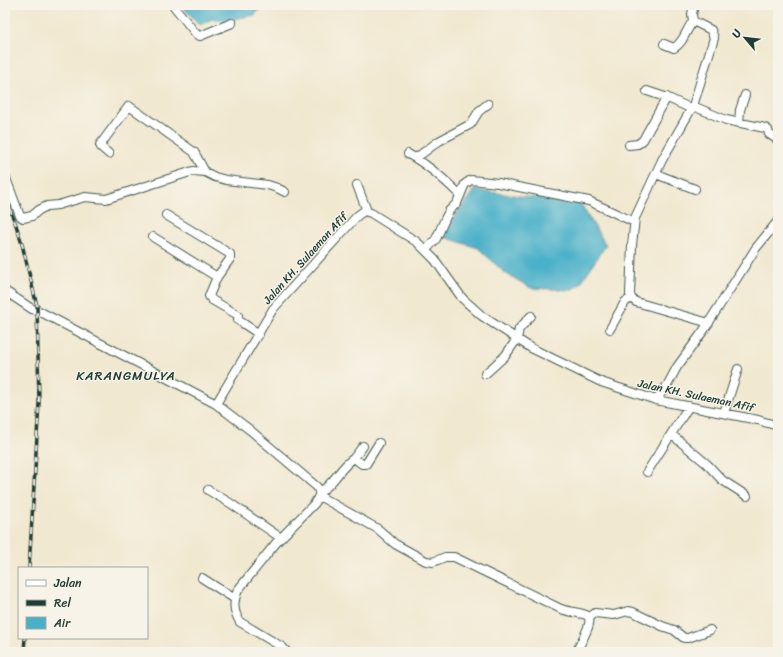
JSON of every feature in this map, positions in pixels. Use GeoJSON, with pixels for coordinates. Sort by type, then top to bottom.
{"type":"FeatureCollection","features":[{"type":"Feature","properties":{"kind":"street"},"geometry":{"type":"LineString","coordinates":[[173,5],[200,36],[204,36],[232,23]]}},
{"type":"Feature","properties":{"kind":"street"},"geometry":{"type":"LineString","coordinates":[[664,44],[676,48],[682,41],[693,21],[692,14],[694,5]]}},
{"type":"Feature","properties":{"kind":"street"},"geometry":{"type":"LineString","coordinates":[[631,298],[630,277],[634,222],[662,160],[692,108],[714,38],[711,30],[693,21]]}},
{"type":"Feature","properties":{"kind":"street"},"geometry":{"type":"LineString","coordinates":[[647,91],[726,120],[767,129],[769,134],[778,140]]}},
{"type":"Feature","properties":{"kind":"street"},"geometry":{"type":"LineString","coordinates":[[739,122],[740,110],[745,96]]}},
{"type":"Feature","properties":{"kind":"street"},"geometry":{"type":"LineString","coordinates":[[629,145],[638,144],[643,140],[666,97]]}},
{"type":"Feature","properties":{"kind":"street"},"geometry":{"type":"LineString","coordinates":[[416,158],[440,141],[471,124],[479,111],[488,104]]}},
{"type":"Feature","properties":{"kind":"street"},"geometry":{"type":"LineString","coordinates":[[109,154],[101,147],[100,144],[129,106],[194,152],[205,172]]}},
{"type":"Feature","properties":{"kind":"street"},"geometry":{"type":"LineString","coordinates":[[408,154],[416,158],[460,195]]}},
{"type":"Feature","properties":{"kind":"street"},"geometry":{"type":"LineString","coordinates":[[5,176],[20,216],[23,218],[32,216],[47,206],[58,205],[85,197],[106,199],[193,171],[205,172],[215,177],[268,185],[285,192]]}},
{"type":"Feature","properties":{"kind":"street"},"geometry":{"type":"LineString","coordinates":[[656,174],[694,189]]}},
{"type":"Feature","properties":{"kind":"street"},"geometry":{"type":"LineString","coordinates":[[426,250],[436,240],[445,219],[457,203],[465,184],[471,180],[498,183],[589,201],[634,222]]}},
{"type":"Feature","properties":{"kind":"street"},"geometry":{"type":"LineString","coordinates":[[357,185],[367,211]]}},
{"type":"Feature","properties":{"kind":"street","name":"Jalan KH. Sulaeman Afif"},"geometry":{"type":"LineString","coordinates":[[216,404],[259,334],[273,308],[361,212],[367,211],[417,242],[436,260],[462,298],[482,316],[531,348],[601,382],[656,400],[758,420],[778,426]]}},
{"type":"Feature","properties":{"kind":"street"},"geometry":{"type":"LineString","coordinates":[[166,215],[230,254],[230,259],[217,277],[209,296],[212,300],[238,315],[238,320],[259,334]]}},
{"type":"Feature","properties":{"kind":"street"},"geometry":{"type":"LineString","coordinates":[[656,400],[709,323],[756,248],[778,221]]}},
{"type":"Feature","properties":{"kind":"street"},"geometry":{"type":"LineString","coordinates":[[153,237],[217,277]]}},
{"type":"Feature","properties":{"kind":"street"},"geometry":{"type":"LineString","coordinates":[[5,291],[32,309],[37,310],[216,404],[250,430],[317,487],[320,494],[378,529],[395,544],[432,562],[445,557],[454,557],[561,609],[587,615],[589,618]]}},
{"type":"Feature","properties":{"kind":"street"},"geometry":{"type":"LineString","coordinates":[[631,298],[640,303],[709,323]]}},
{"type":"Feature","properties":{"kind":"street"},"geometry":{"type":"LineString","coordinates":[[610,329],[625,302],[631,298]]}},
{"type":"Feature","properties":{"kind":"street"},"geometry":{"type":"LineString","coordinates":[[485,374],[499,363],[517,339],[519,329],[531,316]]}},
{"type":"Feature","properties":{"kind":"street"},"geometry":{"type":"LineString","coordinates":[[724,413],[738,369]]}},
{"type":"Feature","properties":{"kind":"street"},"geometry":{"type":"LineString","coordinates":[[647,472],[689,406]]}},
{"type":"Feature","properties":{"kind":"street"},"geometry":{"type":"LineString","coordinates":[[671,434],[707,464],[722,480],[747,496]]}},
{"type":"Feature","properties":{"kind":"street"},"geometry":{"type":"LineString","coordinates":[[354,458],[362,464],[366,464],[379,443]]}},
{"type":"Feature","properties":{"kind":"street"},"geometry":{"type":"LineString","coordinates":[[288,652],[240,622],[235,611],[235,598],[238,590],[247,578],[281,538],[316,503],[320,494],[349,461],[354,458],[363,446]]}},
{"type":"Feature","properties":{"kind":"street"},"geometry":{"type":"LineString","coordinates":[[208,490],[230,503],[281,538]]}},
{"type":"Feature","properties":{"kind":"street"},"geometry":{"type":"LineString","coordinates":[[202,578],[235,598]]}},
{"type":"Feature","properties":{"kind":"street"},"geometry":{"type":"LineString","coordinates":[[577,652],[587,630],[589,618],[595,613],[614,615],[628,611],[633,612],[674,630],[684,638],[710,630]]}},
{"type":"Feature","properties":{"kind":"water"},"geometry":{"type":"Polygon","coordinates":[[[180,5],[264,5],[255,15],[224,21],[212,19],[200,25],[180,5]]]}},
{"type":"Feature","properties":{"kind":"water"},"geometry":{"type":"Polygon","coordinates":[[[474,190],[581,204],[606,245],[580,284],[571,290],[531,288],[505,273],[478,248],[444,237],[454,217],[474,190]]]}},
{"type":"Feature","properties":{"kind":"railway"},"geometry":{"type":"LineString","coordinates":[[5,197],[22,244],[37,306],[39,403],[29,567]]}},
{"type":"Feature","properties":{"kind":"railway"},"geometry":{"type":"LineString","coordinates":[[24,652],[25,639]]}},
{"type":"Feature","properties":{"kind":"district","name":"KARANGMULYA"},"geometry":{"type":"Point","coordinates":[126,375]}}]}
